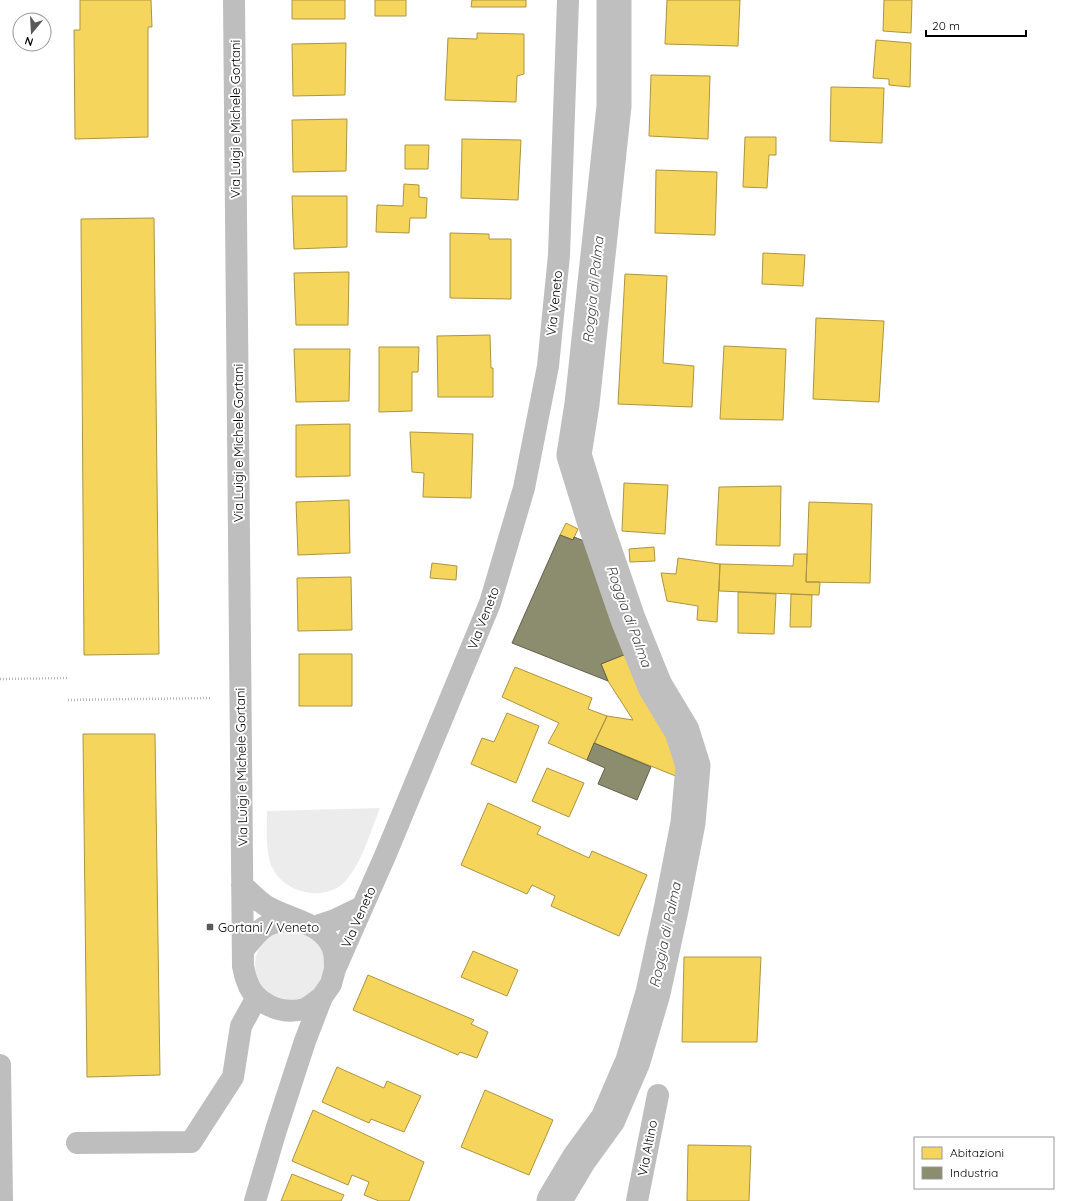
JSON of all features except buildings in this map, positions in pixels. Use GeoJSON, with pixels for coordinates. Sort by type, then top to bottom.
{"type":"FeatureCollection","features":[{"type":"Feature","properties":{"kind":"street","name":"Via Luigi e Michele Gortani"},"geometry":{"type":"LineString","coordinates":[[234,0],[244,966],[250,989],[257,997],[275,1009],[289,1011]]}},
{"type":"Feature","properties":{"kind":"street","name":"Via Veneto"},"geometry":{"type":"LineString","coordinates":[[255,1201],[305,1041],[322,997],[331,984],[335,969],[490,603],[524,488],[548,366],[559,255],[568,0]]}},
{"type":"Feature","properties":{"kind":"street"},"geometry":{"type":"LineString","coordinates":[[242,885],[267,907],[294,920],[314,927],[326,938],[334,952],[335,969]]}},
{"type":"Feature","properties":{"kind":"street"},"geometry":{"type":"LineString","coordinates":[[314,927],[335,920],[362,907]]}},
{"type":"Feature","properties":{"kind":"street"},"geometry":{"type":"LineString","coordinates":[[244,949],[262,928],[278,921],[294,920]]}},
{"type":"Feature","properties":{"kind":"street"},"geometry":{"type":"LineString","coordinates":[[77,1142],[191,1142],[233,1077],[241,1026],[257,997]]}},
{"type":"Feature","properties":{"kind":"street"},"geometry":{"type":"LineString","coordinates":[[305,1041],[289,1011],[305,1008],[322,997]]}},
{"type":"Feature","properties":{"kind":"street"},"geometry":{"type":"LineString","coordinates":[[0,1065],[2,1201]]}},
{"type":"Feature","properties":{"kind":"street","name":"Via Altino"},"geometry":{"type":"LineString","coordinates":[[637,1201],[658,1095]]}},
{"type":"Feature","properties":{"kind":"path"},"geometry":{"type":"LineString","coordinates":[[0,679],[67,678]]}},
{"type":"Feature","properties":{"kind":"path"},"geometry":{"type":"LineString","coordinates":[[68,700],[211,698]]}},
{"type":"Feature","properties":{"kind":"shaded area"},"geometry":{"type":"Polygon","coordinates":[[[380,808],[358,862],[348,878],[340,886],[331,891],[309,893],[288,885],[279,878],[273,869],[270,863],[268,849],[267,811],[380,808]]]}},
{"type":"Feature","properties":{"kind":"shaded area"},"geometry":{"type":"Polygon","coordinates":[[[283,930],[297,930],[310,936],[319,945],[323,951],[325,965],[323,979],[315,990],[304,998],[297,1000],[283,1000],[276,998],[265,990],[257,979],[255,972],[255,958],[257,951],[265,940],[276,932],[283,930]]]}},
{"type":"Feature","properties":{"kind":"waterway","name":"Roggia di Palma"},"geometry":{"type":"LineString","coordinates":[[554,1201],[579,1159],[608,1119],[633,1061],[653,993],[672,905],[688,823],[693,766],[682,731],[655,686],[628,619],[594,520],[574,455],[582,404],[614,106],[614,0]]}},
{"type":"Feature","properties":{"kind":"place","name":"Gortani / Veneto"},"geometry":{"type":"Point","coordinates":[210,927]}}]}
